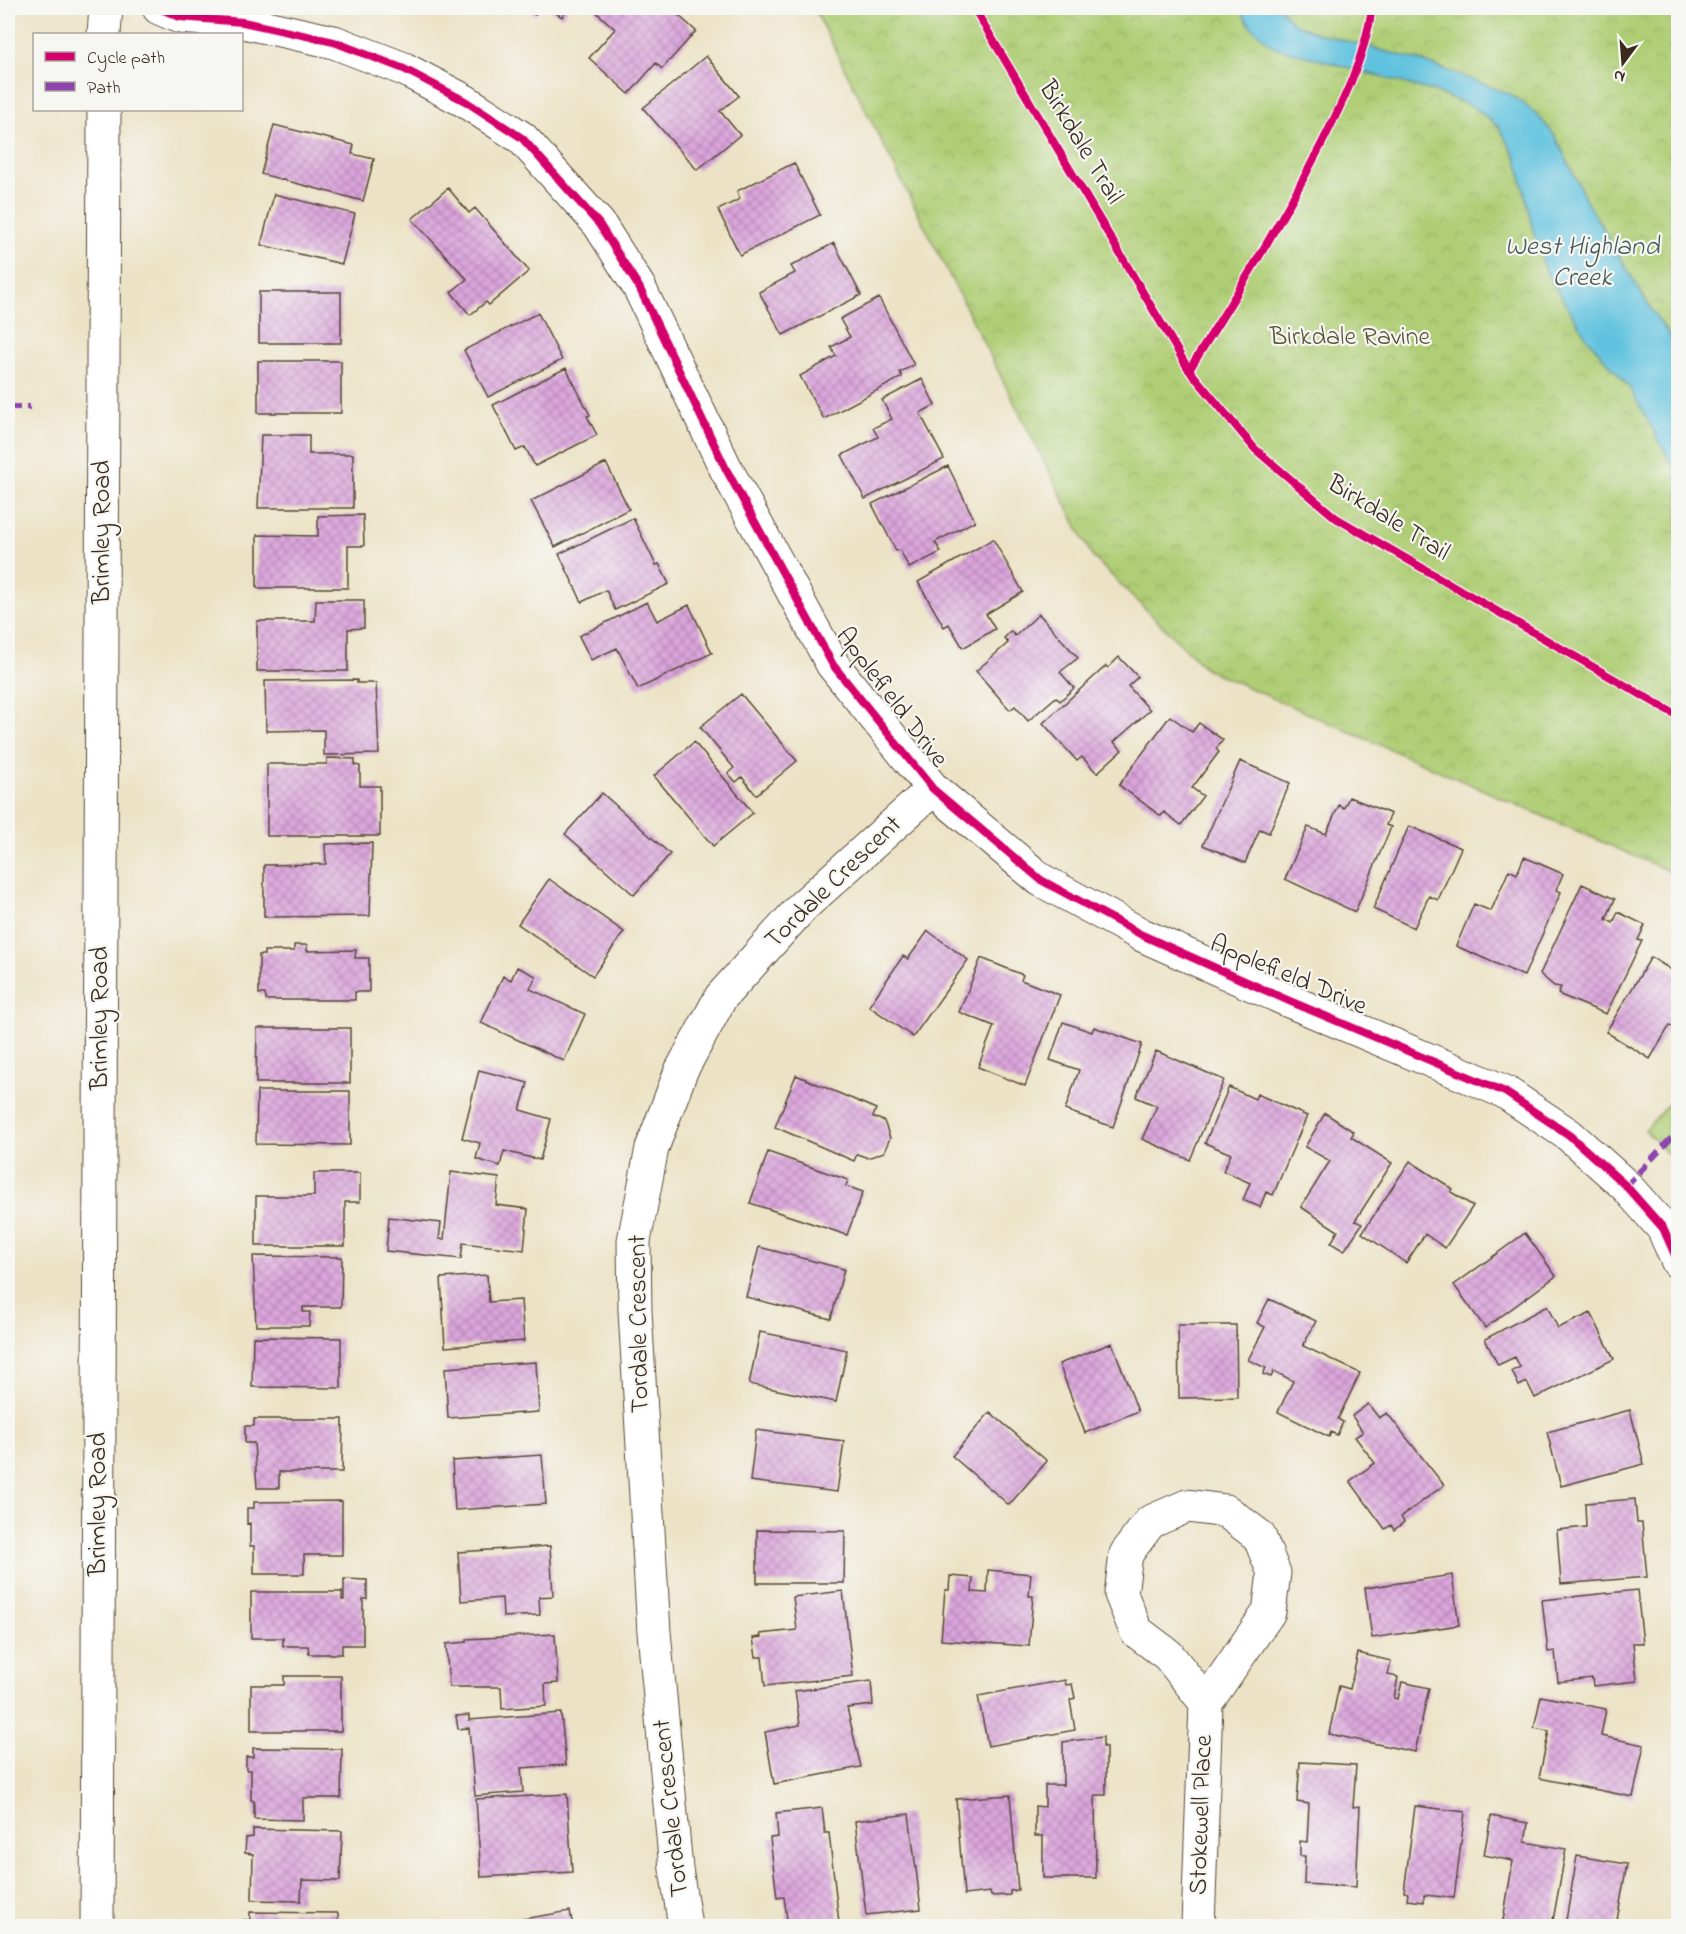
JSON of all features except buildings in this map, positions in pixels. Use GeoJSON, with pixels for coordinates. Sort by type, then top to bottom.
{"type":"FeatureCollection","features":[{"type":"Feature","properties":{"kind":"street"},"geometry":{"type":"LineString","coordinates":[[104,33],[106,8]]}},
{"type":"Feature","properties":{"kind":"street","name":"Applefield Drive"},"geometry":{"type":"LineString","coordinates":[[159,8],[180,17],[243,22],[334,42],[404,69],[465,101],[522,138],[599,224],[639,286],[726,469],[833,665],[933,789],[1041,880],[1142,935],[1287,1000],[1505,1092],[1569,1135],[1626,1186],[1663,1228],[1678,1262]]}},
{"type":"Feature","properties":{"kind":"street","name":"Brimley Road"},"geometry":{"type":"LineString","coordinates":[[97,1926],[104,111]]}},
{"type":"Feature","properties":{"kind":"street","name":"Tordale Crescent"},"geometry":{"type":"LineString","coordinates":[[685,1926],[676,1869],[654,1632],[634,1311],[634,1241],[652,1148],[681,1071],[721,997],[803,906],[933,789]]}},
{"type":"Feature","properties":{"kind":"street","name":"Stokewell Place"},"geometry":{"type":"LineString","coordinates":[[1198,1926],[1206,1703],[1269,1612],[1274,1573],[1258,1536],[1251,1530],[1226,1511],[1187,1506],[1150,1522],[1126,1554],[1120,1594],[1136,1631],[1168,1655],[1206,1703]]}},
{"type":"Feature","properties":{"kind":"green space","name":"Birkdale Ravine"},"geometry":{"type":"Polygon","coordinates":[[[814,8],[1678,8],[1678,875],[1206,669],[1092,556],[814,8]]]}},
{"type":"Feature","properties":{"kind":"green space"},"geometry":{"type":"Polygon","coordinates":[[[1678,1093],[1678,1165],[1645,1130],[1678,1093]]]}},
{"type":"Feature","properties":{"kind":"water","name":"West Highland Creek"},"geometry":{"type":"Polygon","coordinates":[[[1239,8],[1280,8],[1293,23],[1317,33],[1425,62],[1510,94],[1536,113],[1556,137],[1587,202],[1651,309],[1678,348],[1678,475],[1629,387],[1587,338],[1547,274],[1534,235],[1517,159],[1498,126],[1474,107],[1432,91],[1274,47],[1251,27],[1239,8]]]}},
{"type":"Feature","properties":{"kind":"marked path"},"geometry":{"type":"LineString","coordinates":[[8,407],[30,407]]}},
{"type":"Feature","properties":{"kind":"marked path"},"geometry":{"type":"LineString","coordinates":[[1626,1186],[1678,1131]]}},
{"type":"Feature","properties":{"kind":"cycle path"},"geometry":{"type":"LineString","coordinates":[[159,8],[180,17],[243,22],[334,42],[404,69],[465,101],[522,138],[599,224],[639,287],[726,469],[833,665],[933,789],[1041,880],[1142,935],[1287,1000],[1505,1092],[1569,1135],[1626,1186],[1663,1228],[1678,1262]]}},
{"type":"Feature","properties":{"kind":"cycle path","name":"Birkdale Trail"},"geometry":{"type":"LineString","coordinates":[[974,8],[1189,370],[1255,449],[1336,518],[1678,716]]}},
{"type":"Feature","properties":{"kind":"cycle path"},"geometry":{"type":"LineString","coordinates":[[1189,370],[1273,233],[1328,132],[1358,63],[1372,8]]}}]}
